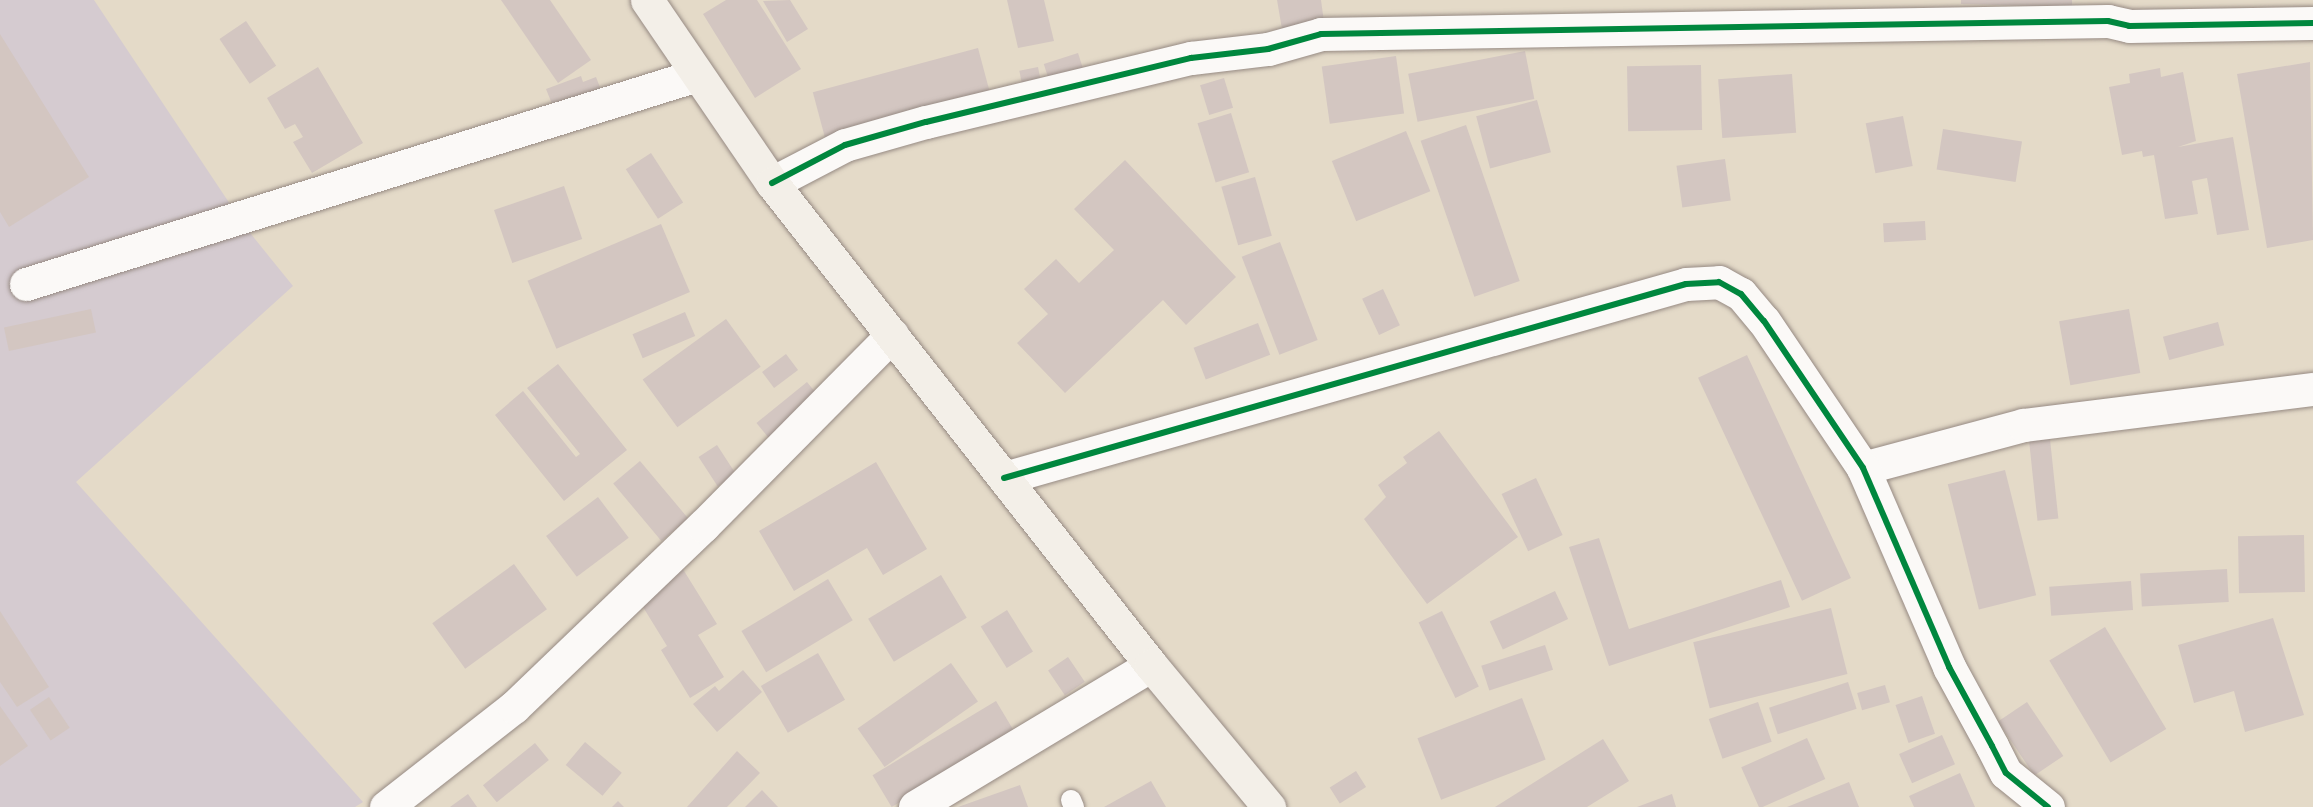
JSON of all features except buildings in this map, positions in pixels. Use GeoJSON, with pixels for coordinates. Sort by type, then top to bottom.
{"type":"FeatureCollection","features":[{"type":"Feature","properties":{"kind":"street"},"geometry":{"type":"LineString","coordinates":[[647,0],[772,183],[1257,801]]}},
{"type":"Feature","properties":{"kind":"street"},"geometry":{"type":"LineString","coordinates":[[772,183],[845,145],[916,125],[1191,58],[1269,49],[1321,34],[2103,10],[2129,26],[2313,23]]}},
{"type":"Feature","properties":{"kind":"street"},"geometry":{"type":"LineString","coordinates":[[26,284],[697,75]]}},
{"type":"Feature","properties":{"kind":"street"},"geometry":{"type":"LineString","coordinates":[[1004,478],[1686,284],[1719,282],[1742,294],[1764,321],[1863,468],[1949,667],[1996,755],[2006,773],[2048,807]]}},
{"type":"Feature","properties":{"kind":"street"},"geometry":{"type":"LineString","coordinates":[[386,807],[514,707],[703,526],[892,335]]}},
{"type":"Feature","properties":{"kind":"street"},"geometry":{"type":"LineString","coordinates":[[1863,468],[2023,425],[2313,389]]}},
{"type":"Feature","properties":{"kind":"street"},"geometry":{"type":"LineString","coordinates":[[915,807],[1151,665]]}},
{"type":"Feature","properties":{"kind":"shaded area"},"geometry":{"type":"Polygon","coordinates":[[[0,0],[94,0],[246,228],[293,286],[76,482],[363,802],[355,807],[0,807],[0,0]]]}},
{"type":"Feature","properties":{"kind":"cycle path"},"geometry":{"type":"LineString","coordinates":[[772,183],[845,145],[926,122],[1191,58],[1268,49],[1321,34],[2108,21],[2129,26],[2313,23]]}},
{"type":"Feature","properties":{"kind":"cycle path"},"geometry":{"type":"LineString","coordinates":[[1004,478],[1686,284],[1719,282],[1741,294],[1764,321],[1863,468],[1949,667],[2006,773],[2048,807]]}}]}
